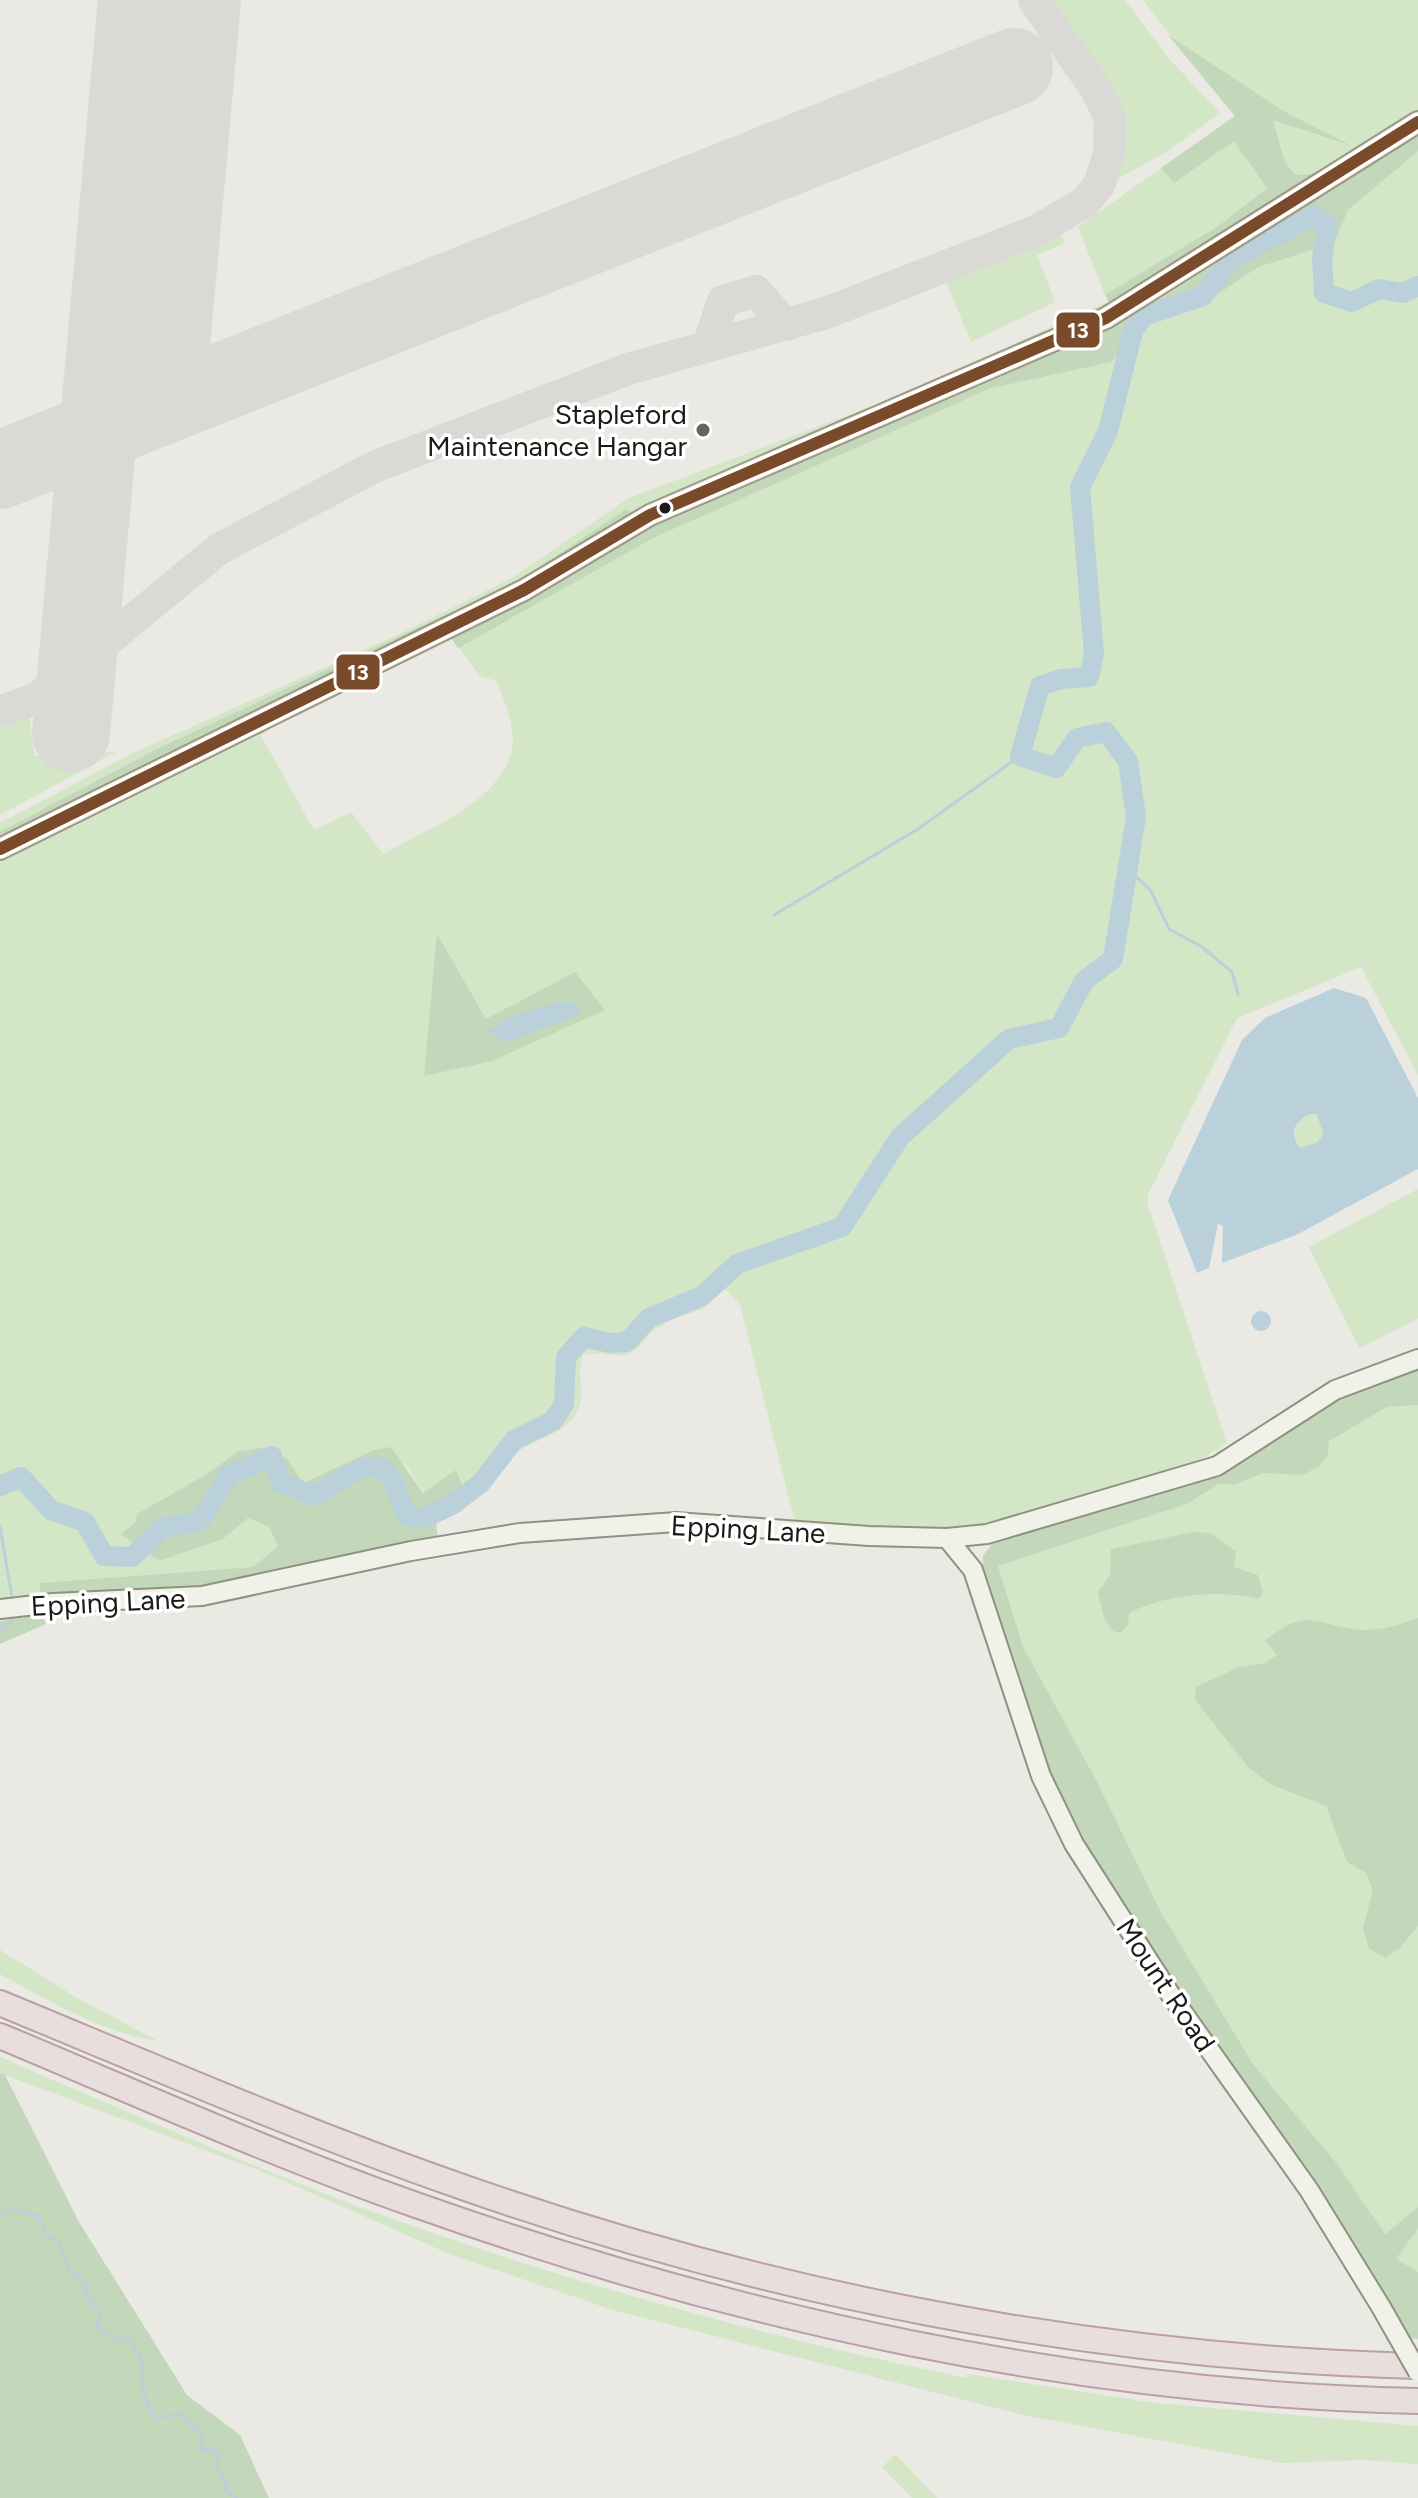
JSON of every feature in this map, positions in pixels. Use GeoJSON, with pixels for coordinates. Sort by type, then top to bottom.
{"type":"FeatureCollection","features":[{"type":"Feature","properties":{"kind":"highway"},"geometry":{"type":"LineString","coordinates":[[0,2003],[263,2112],[444,2180],[575,2223],[712,2262],[888,2303],[1050,2333],[1251,2356],[1418,2369]]}},
{"type":"Feature","properties":{"kind":"highway"},"geometry":{"type":"LineString","coordinates":[[0,2036],[183,2114],[418,2206],[598,2265],[708,2295],[890,2338],[1075,2371],[1263,2393],[1418,2401]]}},
{"type":"Feature","properties":{"kind":"main road"},"geometry":{"type":"LineString","coordinates":[[0,849],[524,590],[650,515],[1106,318],[1418,122]]}},
{"type":"Feature","properties":{"kind":"street","name":"Epping Lane"},"geometry":{"type":"LineString","coordinates":[[0,1609],[202,1596],[452,1542],[520,1533],[676,1522],[869,1536],[947,1538],[987,1534],[1217,1466],[1335,1390],[1418,1359]]}},
{"type":"Feature","properties":{"kind":"street"},"geometry":{"type":"LineString","coordinates":[[973,1570],[987,1534]]}},
{"type":"Feature","properties":{"kind":"street","name":"Mount Road"},"geometry":{"type":"LineString","coordinates":[[947,1538],[973,1570],[1041,1776],[1074,1844],[1172,1997],[1309,2190],[1418,2369]]}},
{"type":"Feature","properties":{"kind":"green space"},"geometry":{"type":"Polygon","coordinates":[[[1047,0],[1125,0],[1171,61],[1220,113],[1168,151],[1108,184],[1122,149],[1117,111],[1098,70],[1047,0]]]}},
{"type":"Feature","properties":{"kind":"green space"},"geometry":{"type":"Polygon","coordinates":[[[1143,0],[1418,0],[1418,1075],[1361,967],[1237,1018],[1148,1195],[1148,1205],[1227,1444],[1185,1468],[970,1530],[796,1526],[740,1305],[725,1289],[702,1309],[671,1320],[650,1333],[639,1347],[624,1356],[583,1355],[580,1404],[570,1422],[517,1453],[469,1502],[456,1471],[424,1493],[407,1466],[374,1450],[303,1483],[287,1459],[238,1451],[210,1472],[137,1514],[223,1539],[248,1518],[269,1527],[278,1546],[253,1567],[41,1583],[41,1599],[0,1605],[0,823],[133,753],[402,633],[512,578],[629,498],[875,405],[1108,302],[1078,227],[1235,116],[1143,0]],[[452,639],[276,720],[261,736],[314,830],[351,812],[383,854],[468,806],[488,790],[503,772],[511,752],[512,729],[497,681],[480,676],[452,639]],[[438,934],[424,1075],[575,972],[486,1019],[438,934]]]}},
{"type":"Feature","properties":{"kind":"green space"},"geometry":{"type":"Polygon","coordinates":[[[1168,35],[1285,112],[1350,145],[1273,120],[1285,163],[1296,175],[1326,169],[1368,140],[1371,145],[1111,305],[1105,295],[1220,225],[1267,188],[1234,141],[1174,183],[1161,168],[1235,116],[1168,35]]]}},
{"type":"Feature","properties":{"kind":"green space"},"geometry":{"type":"Polygon","coordinates":[[[1418,135],[1418,151],[1348,210],[1334,243],[1258,267],[1196,309],[1150,322],[1111,362],[991,388],[655,537],[458,648],[452,639],[651,528],[1048,356],[1156,302],[1418,135]]]}},
{"type":"Feature","properties":{"kind":"green space"},"geometry":{"type":"Polygon","coordinates":[[[1061,234],[1065,243],[1037,255],[1055,302],[971,342],[946,282],[1061,234]]]}},
{"type":"Feature","properties":{"kind":"green space"},"geometry":{"type":"Polygon","coordinates":[[[625,510],[637,513],[535,578],[0,836],[0,832],[157,749],[520,580],[625,510]]]}},
{"type":"Feature","properties":{"kind":"green space"},"geometry":{"type":"Polygon","coordinates":[[[29,711],[34,756],[116,752],[0,815],[0,724],[29,711]]]}},
{"type":"Feature","properties":{"kind":"green space"},"geometry":{"type":"Polygon","coordinates":[[[437,933],[486,1019],[575,972],[605,1010],[492,1061],[424,1076],[437,933]],[[560,1002],[489,1032],[578,1003],[560,1002]]]}},
{"type":"Feature","properties":{"kind":"green space"},"geometry":{"type":"Polygon","coordinates":[[[1309,1114],[1317,1114],[1323,1134],[1318,1142],[1300,1148],[1295,1128],[1309,1114]]]}},
{"type":"Feature","properties":{"kind":"green space"},"geometry":{"type":"Polygon","coordinates":[[[1418,1189],[1418,1319],[1359,1348],[1309,1247],[1418,1189]]]}},
{"type":"Feature","properties":{"kind":"green space"},"geometry":{"type":"Polygon","coordinates":[[[1418,1363],[1418,1405],[1387,1407],[1329,1441],[1328,1454],[1319,1467],[1302,1475],[1263,1473],[1236,1484],[1219,1484],[1187,1504],[998,1566],[1023,1647],[1095,1778],[1162,1914],[1253,2064],[1338,2165],[1385,2234],[1418,2207],[1418,2229],[1396,2259],[1418,2272],[1418,2339],[1408,2338],[1173,1985],[1057,1799],[983,1576],[983,1556],[996,1538],[1191,1484],[1219,1471],[1338,1394],[1418,1363]]]}},
{"type":"Feature","properties":{"kind":"green space"},"geometry":{"type":"Polygon","coordinates":[[[1418,1405],[1418,2207],[1385,2234],[1338,2165],[1253,2064],[1162,1914],[1095,1778],[1022,1647],[998,1566],[1187,1504],[1219,1484],[1236,1484],[1263,1473],[1302,1475],[1328,1454],[1328,1441],[1387,1407],[1418,1405]]]}},
{"type":"Feature","properties":{"kind":"green space"},"geometry":{"type":"Polygon","coordinates":[[[269,1447],[287,1459],[303,1483],[374,1450],[391,1447],[423,1493],[456,1470],[469,1502],[436,1521],[438,1539],[233,1583],[41,1599],[40,1583],[253,1567],[278,1546],[269,1527],[248,1518],[223,1539],[159,1561],[121,1534],[135,1523],[137,1514],[210,1472],[238,1451],[269,1447]]]}},
{"type":"Feature","properties":{"kind":"green space"},"geometry":{"type":"Polygon","coordinates":[[[1194,1532],[1210,1533],[1236,1551],[1234,1567],[1258,1575],[1263,1593],[1259,1599],[1210,1594],[1159,1601],[1129,1613],[1128,1625],[1121,1633],[1113,1631],[1104,1618],[1098,1592],[1110,1575],[1111,1549],[1194,1532]]]}},
{"type":"Feature","properties":{"kind":"green space"},"geometry":{"type":"Polygon","coordinates":[[[42,1615],[46,1624],[0,1644],[0,1621],[42,1615]]]}},
{"type":"Feature","properties":{"kind":"green space"},"geometry":{"type":"Polygon","coordinates":[[[1418,1618],[1418,1926],[1399,1949],[1385,1958],[1369,1949],[1363,1928],[1373,1890],[1366,1873],[1347,1862],[1326,1806],[1270,1784],[1248,1767],[1195,1700],[1196,1687],[1239,1667],[1265,1663],[1277,1655],[1265,1641],[1292,1623],[1313,1620],[1370,1630],[1418,1618]]]}},
{"type":"Feature","properties":{"kind":"green space"},"geometry":{"type":"Polygon","coordinates":[[[0,1950],[77,1998],[158,2041],[97,2023],[0,1974],[0,1950]]]}},
{"type":"Feature","properties":{"kind":"green space"},"geometry":{"type":"Polygon","coordinates":[[[0,2057],[229,2155],[368,2210],[590,2284],[740,2326],[967,2378],[968,2374],[1155,2403],[1418,2426],[1418,2464],[1363,2460],[1281,2463],[1023,2415],[613,2310],[452,2255],[273,2176],[0,2073],[0,2057]]]}},
{"type":"Feature","properties":{"kind":"green space"},"geometry":{"type":"Polygon","coordinates":[[[0,2073],[5,2075],[79,2222],[187,2395],[240,2435],[269,2498],[0,2498],[0,2073]]]}},
{"type":"Feature","properties":{"kind":"green space"},"geometry":{"type":"Polygon","coordinates":[[[1418,2229],[1418,2272],[1396,2259],[1418,2229]]]}},
{"type":"Feature","properties":{"kind":"green space"},"geometry":{"type":"Polygon","coordinates":[[[895,2455],[937,2498],[912,2498],[882,2467],[895,2455]]]}},
{"type":"Feature","properties":{"kind":"water"},"geometry":{"type":"Polygon","coordinates":[[[1334,988],[1366,998],[1418,1098],[1418,1169],[1296,1235],[1222,1263],[1223,1226],[1218,1224],[1209,1268],[1197,1273],[1168,1200],[1242,1040],[1265,1018],[1334,988]],[[1309,1114],[1295,1128],[1300,1148],[1318,1142],[1323,1134],[1317,1114],[1309,1114]]]}},
{"type":"Feature","properties":{"kind":"water"},"geometry":{"type":"Polygon","coordinates":[[[560,1002],[578,1003],[579,1015],[506,1042],[488,1031],[512,1016],[560,1002]]]}},
{"type":"Feature","properties":{"kind":"water"},"geometry":{"type":"Polygon","coordinates":[[[1261,1311],[1268,1314],[1271,1321],[1268,1328],[1261,1331],[1254,1328],[1251,1321],[1254,1314],[1261,1311]]]}},
{"type":"Feature","properties":{"kind":"waterway"},"geometry":{"type":"LineString","coordinates":[[0,1486],[21,1477],[51,1510],[85,1522],[104,1556],[132,1557],[163,1528],[200,1521],[229,1475],[272,1456],[281,1483],[315,1496],[351,1473],[371,1467],[380,1469],[391,1478],[406,1514],[417,1518],[429,1516],[452,1505],[481,1483],[514,1440],[553,1421],[564,1404],[566,1357],[584,1337],[610,1343],[627,1342],[649,1318],[702,1296],[737,1264],[842,1227],[900,1137],[1009,1039],[1059,1028],[1084,981],[1113,959],[1136,817],[1128,761],[1106,732],[1077,738],[1056,768],[1020,756],[1040,686],[1061,679],[1089,677],[1094,654],[1080,487],[1108,431],[1133,331],[1144,316],[1203,296],[1232,259],[1314,215],[1327,225],[1322,260],[1324,293],[1352,302],[1379,289],[1403,293],[1418,286]]}},
{"type":"Feature","properties":{"kind":"waterway"},"geometry":{"type":"LineString","coordinates":[[774,915],[918,829],[1020,756]]}},
{"type":"Feature","properties":{"kind":"waterway"},"geometry":{"type":"LineString","coordinates":[[1128,869],[1151,891],[1169,929],[1202,947],[1232,972],[1238,994]]}},
{"type":"Feature","properties":{"kind":"waterway"},"geometry":{"type":"LineString","coordinates":[[0,1527],[12,1597]]}},
{"type":"Feature","properties":{"kind":"waterway"},"geometry":{"type":"LineString","coordinates":[[0,1631],[14,1617]]}},
{"type":"Feature","properties":{"kind":"waterway"},"geometry":{"type":"LineString","coordinates":[[0,2214],[15,2210],[38,2216],[47,2236],[58,2241],[69,2270],[85,2280],[86,2295],[100,2313],[96,2326],[115,2339],[128,2339],[135,2348],[141,2363],[144,2393],[151,2410],[157,2418],[180,2414],[202,2435],[200,2448],[220,2453],[215,2465],[227,2484],[224,2488],[236,2498]]}},
{"type":"Feature","properties":{"kind":"taxiway"},"geometry":{"type":"LineString","coordinates":[[0,711],[36,699],[219,549],[374,467],[628,369],[826,313],[1038,230],[1085,202],[1099,185],[1109,154],[1110,118],[1096,89],[1034,0]]}},
{"type":"Feature","properties":{"kind":"taxiway"},"geometry":{"type":"LineString","coordinates":[[708,346],[723,301],[756,291],[786,325]]}},
{"type":"Feature","properties":{"kind":"taxiway"},"geometry":{"type":"LineString","coordinates":[[80,622],[88,635],[102,640],[119,629]]}},
{"type":"Feature","properties":{"kind":"runway"},"geometry":{"type":"LineString","coordinates":[[71,733],[137,0]]}},
{"type":"Feature","properties":{"kind":"runway"},"geometry":{"type":"LineString","coordinates":[[167,390],[202,0]]}},
{"type":"Feature","properties":{"kind":"runway"},"geometry":{"type":"LineString","coordinates":[[0,470],[1014,67]]}},
{"type":"Feature","properties":{"kind":"transit line","name":"13"},"geometry":{"type":"LineString","coordinates":[[0,849],[524,590],[650,515],[1106,318],[1418,122]]}},
{"type":"Feature","properties":{"kind":"place","name":"Stapleford Maintenance Hangar"},"geometry":{"type":"Point","coordinates":[703,430]}}]}
